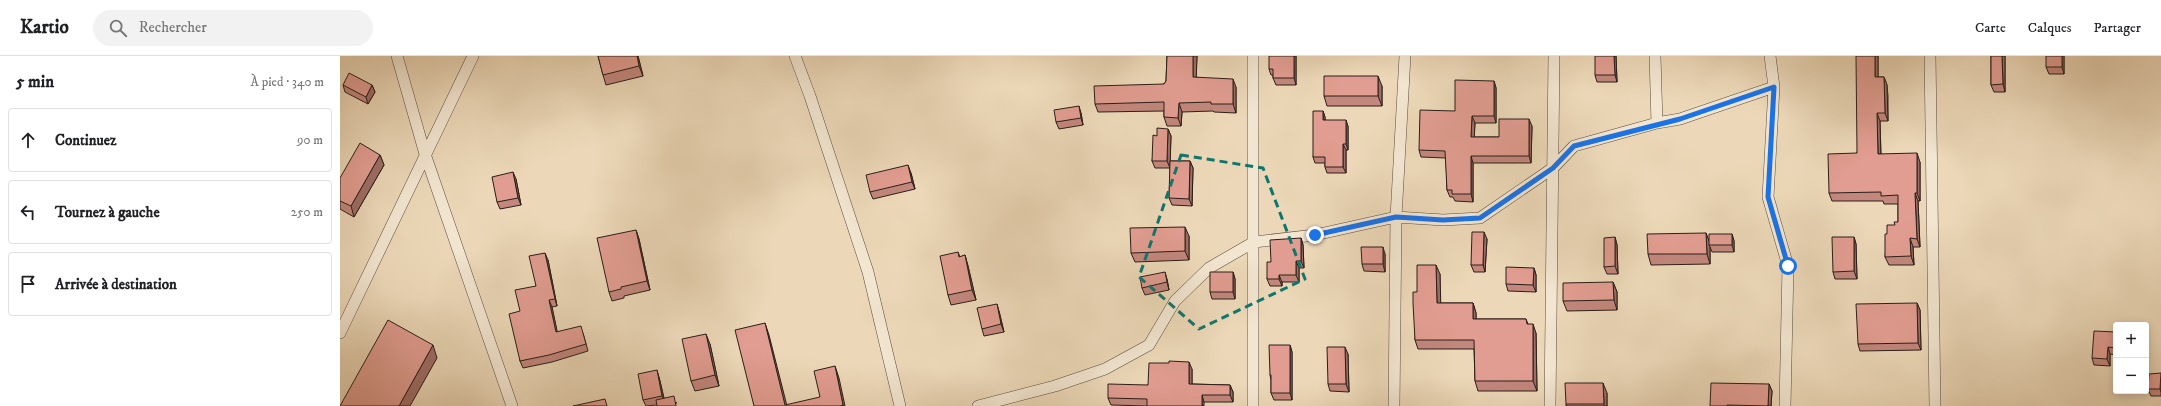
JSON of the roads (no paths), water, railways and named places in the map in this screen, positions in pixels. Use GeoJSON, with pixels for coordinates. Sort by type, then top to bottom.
{"type":"FeatureCollection","features":[{"type":"Feature","properties":{"kind":"street"},"geometry":{"type":"LineString","coordinates":[[397,56],[425,154],[512,406]]}},
{"type":"Feature","properties":{"kind":"street"},"geometry":{"type":"LineString","coordinates":[[340,333],[473,56]]}},
{"type":"Feature","properties":{"kind":"street"},"geometry":{"type":"LineString","coordinates":[[795,56],[813,103],[868,272],[900,406]]}},
{"type":"Feature","properties":{"kind":"street"},"geometry":{"type":"LineString","coordinates":[[1253,56],[1253,406]]}},
{"type":"Feature","properties":{"kind":"street"},"geometry":{"type":"LineString","coordinates":[[1394,406],[1396,217],[1405,56]]}},
{"type":"Feature","properties":{"kind":"street"},"geometry":{"type":"LineString","coordinates":[[1550,406],[1554,56]]}},
{"type":"Feature","properties":{"kind":"street"},"geometry":{"type":"LineString","coordinates":[[1655,56],[1657,123]]}},
{"type":"Feature","properties":{"kind":"street"},"geometry":{"type":"LineString","coordinates":[[1770,56],[1774,87],[1768,197],[1788,266],[1785,406]]}},
{"type":"Feature","properties":{"kind":"street"},"geometry":{"type":"LineString","coordinates":[[1930,56],[1935,406]]}},
{"type":"Feature","properties":{"kind":"street"},"geometry":{"type":"LineString","coordinates":[[978,406],[1055,386],[1105,369],[1149,345],[1175,301],[1209,268],[1254,242],[1315,235],[1396,217],[1443,220],[1480,218],[1553,168],[1574,146],[1657,123],[1680,119],[1774,87]]}}]}
